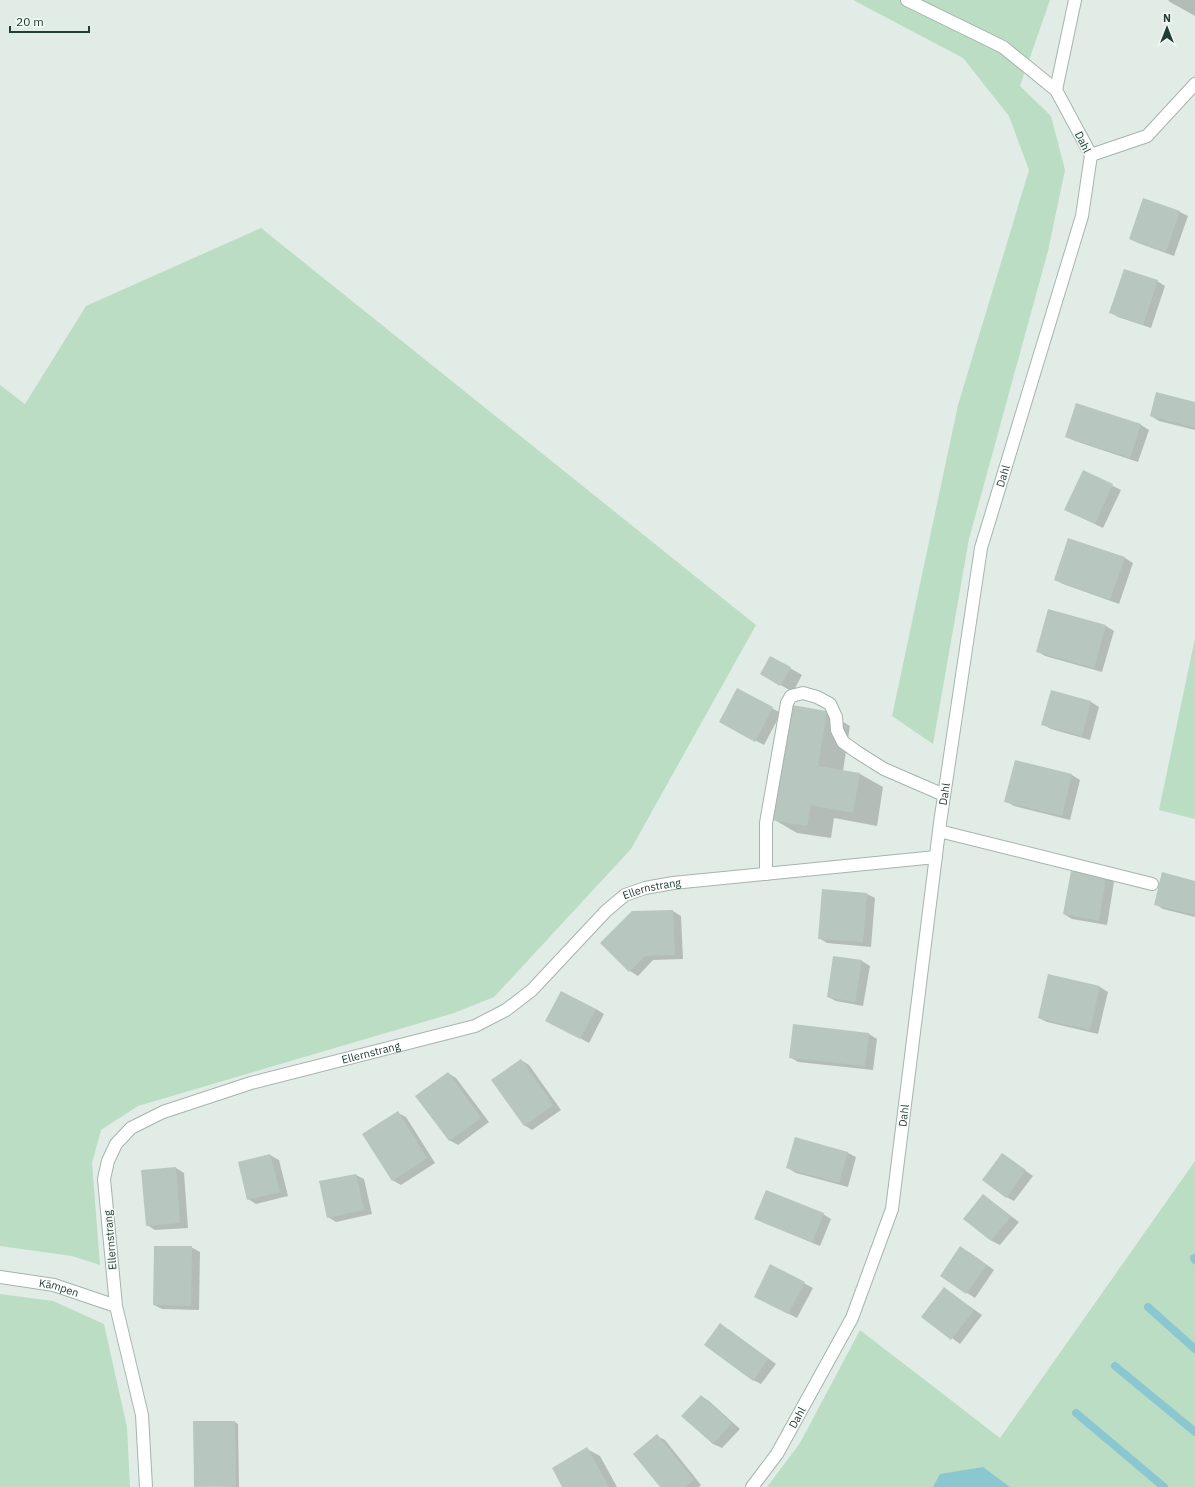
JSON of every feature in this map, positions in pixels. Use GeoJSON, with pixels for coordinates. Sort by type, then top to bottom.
{"type":"FeatureCollection","features":[{"type":"Feature","properties":{"kind":"street","name":"Dahl"},"geometry":{"type":"LineString","coordinates":[[752,1487],[776,1454],[852,1318],[892,1209],[939,831],[981,548],[1082,216],[1091,155],[1056,90],[1003,47],[907,0]]}},
{"type":"Feature","properties":{"kind":"street"},"geometry":{"type":"LineString","coordinates":[[1056,90],[1075,0]]}},
{"type":"Feature","properties":{"kind":"street"},"geometry":{"type":"LineString","coordinates":[[1091,155],[1147,136],[1195,84]]}},
{"type":"Feature","properties":{"kind":"street"},"geometry":{"type":"LineString","coordinates":[[766,874],[766,823],[784,718],[787,703],[791,696],[802,693],[817,697],[830,704],[836,717],[837,730],[843,742],[884,769],[944,795]]}},
{"type":"Feature","properties":{"kind":"street"},"geometry":{"type":"LineString","coordinates":[[939,831],[1152,884]]}},
{"type":"Feature","properties":{"kind":"street","name":"Ellernstrang"},"geometry":{"type":"LineString","coordinates":[[146,1487],[142,1415],[116,1306],[104,1179],[108,1161],[116,1144],[132,1128],[163,1112],[251,1082],[475,1026],[506,1010],[532,990],[606,911],[625,895],[645,888],[673,883],[936,857]]}},
{"type":"Feature","properties":{"kind":"street","name":"Kämpen"},"geometry":{"type":"LineString","coordinates":[[0,1277],[54,1285],[116,1306]]}},
{"type":"Feature","properties":{"kind":"green space"},"geometry":{"type":"Polygon","coordinates":[[[853,0],[1050,0],[1020,86],[1051,116],[1065,170],[1048,251],[969,539],[933,744],[892,716],[958,405],[1029,170],[1009,116],[963,58],[853,0]]]}},
{"type":"Feature","properties":{"kind":"green space"},"geometry":{"type":"Polygon","coordinates":[[[261,228],[756,625],[631,849],[494,997],[454,1013],[138,1106],[101,1130],[92,1163],[100,1265],[72,1256],[0,1246],[0,385],[25,404],[86,306],[261,228]]]}},
{"type":"Feature","properties":{"kind":"green space"},"geometry":{"type":"Polygon","coordinates":[[[1195,638],[1195,819],[1159,810],[1195,638]]]}},
{"type":"Feature","properties":{"kind":"green space"},"geometry":{"type":"Polygon","coordinates":[[[1195,1161],[1195,1487],[767,1487],[800,1443],[860,1330],[1000,1438],[1195,1161]]]}},
{"type":"Feature","properties":{"kind":"green space"},"geometry":{"type":"Polygon","coordinates":[[[0,1294],[53,1301],[104,1324],[127,1427],[130,1487],[0,1487],[0,1294]]]}},
{"type":"Feature","properties":{"kind":"water"},"geometry":{"type":"Polygon","coordinates":[[[983,1467],[1010,1487],[933,1487],[940,1474],[983,1467]]]}},
{"type":"Feature","properties":{"kind":"building"},"geometry":{"type":"Polygon","coordinates":[[[1143,198],[1180,211],[1166,252],[1129,239],[1143,198]]]}},
{"type":"Feature","properties":{"kind":"building"},"geometry":{"type":"Polygon","coordinates":[[[1124,269],[1158,280],[1143,325],[1109,313],[1124,269]]]}},
{"type":"Feature","properties":{"kind":"building"},"geometry":{"type":"Polygon","coordinates":[[[1156,392],[1195,402],[1195,428],[1150,416],[1156,392]]]}},
{"type":"Feature","properties":{"kind":"building"},"geometry":{"type":"Polygon","coordinates":[[[1076,403],[1141,424],[1130,458],[1065,437],[1076,403]]]}},
{"type":"Feature","properties":{"kind":"building"},"geometry":{"type":"Polygon","coordinates":[[[1083,470],[1113,484],[1095,524],[1064,510],[1083,470]]]}},
{"type":"Feature","properties":{"kind":"building"},"geometry":{"type":"Polygon","coordinates":[[[1068,538],[1125,557],[1110,600],[1054,580],[1068,538]]]}},
{"type":"Feature","properties":{"kind":"building"},"geometry":{"type":"Polygon","coordinates":[[[1048,609],[1106,625],[1094,668],[1036,652],[1048,609]]]}},
{"type":"Feature","properties":{"kind":"building"},"geometry":{"type":"Polygon","coordinates":[[[770,656],[791,667],[780,686],[760,674],[770,656]]]}},
{"type":"Feature","properties":{"kind":"building"},"geometry":{"type":"Polygon","coordinates":[[[737,688],[773,707],[755,742],[719,722],[737,688]]]}},
{"type":"Feature","properties":{"kind":"building"},"geometry":{"type":"Polygon","coordinates":[[[1051,690],[1091,701],[1082,736],[1041,725],[1051,690]]]}},
{"type":"Feature","properties":{"kind":"building"},"geometry":{"type":"Polygon","coordinates":[[[792,705],[827,711],[818,766],[860,773],[853,813],[811,805],[807,826],[772,820],[792,705]]]}},
{"type":"Feature","properties":{"kind":"building"},"geometry":{"type":"Polygon","coordinates":[[[1015,760],[1072,774],[1062,816],[1004,802],[1015,760]]]}},
{"type":"Feature","properties":{"kind":"building"},"geometry":{"type":"Polygon","coordinates":[[[1071,871],[1106,876],[1099,921],[1063,914],[1071,871]]]}},
{"type":"Feature","properties":{"kind":"building"},"geometry":{"type":"Polygon","coordinates":[[[1162,872],[1195,881],[1195,915],[1154,905],[1162,872]]]}},
{"type":"Feature","properties":{"kind":"building"},"geometry":{"type":"Polygon","coordinates":[[[822,889],[867,893],[863,942],[818,939],[822,889]]]}},
{"type":"Feature","properties":{"kind":"building"},"geometry":{"type":"Polygon","coordinates":[[[673,910],[675,955],[645,956],[629,972],[600,943],[632,911],[673,910]]]}},
{"type":"Feature","properties":{"kind":"building"},"geometry":{"type":"Polygon","coordinates":[[[833,956],[862,960],[855,1002],[827,997],[833,956]]]}},
{"type":"Feature","properties":{"kind":"building"},"geometry":{"type":"Polygon","coordinates":[[[1048,974],[1100,986],[1090,1030],[1038,1018],[1048,974]]]}},
{"type":"Feature","properties":{"kind":"building"},"geometry":{"type":"Polygon","coordinates":[[[561,991],[596,1009],[580,1039],[545,1021],[561,991]]]}},
{"type":"Feature","properties":{"kind":"building"},"geometry":{"type":"Polygon","coordinates":[[[793,1024],[869,1033],[865,1066],[789,1058],[793,1024]]]}},
{"type":"Feature","properties":{"kind":"building"},"geometry":{"type":"Polygon","coordinates":[[[521,1059],[553,1105],[524,1126],[491,1080],[521,1059]]]}},
{"type":"Feature","properties":{"kind":"building"},"geometry":{"type":"Polygon","coordinates":[[[448,1072],[481,1118],[449,1141],[415,1096],[448,1072]]]}},
{"type":"Feature","properties":{"kind":"building"},"geometry":{"type":"Polygon","coordinates":[[[398,1111],[427,1158],[392,1181],[362,1134],[398,1111]]]}},
{"type":"Feature","properties":{"kind":"building"},"geometry":{"type":"Polygon","coordinates":[[[795,1137],[848,1152],[839,1183],[786,1168],[795,1137]]]}},
{"type":"Feature","properties":{"kind":"building"},"geometry":{"type":"Polygon","coordinates":[[[1002,1153],[1026,1170],[1006,1198],[982,1180],[1002,1153]]]}},
{"type":"Feature","properties":{"kind":"building"},"geometry":{"type":"Polygon","coordinates":[[[270,1154],[280,1192],[247,1200],[238,1162],[270,1154]]]}},
{"type":"Feature","properties":{"kind":"building"},"geometry":{"type":"Polygon","coordinates":[[[176,1167],[180,1223],[146,1226],[141,1170],[176,1167]]]}},
{"type":"Feature","properties":{"kind":"building"},"geometry":{"type":"Polygon","coordinates":[[[356,1174],[364,1210],[327,1218],[319,1181],[356,1174]]]}},
{"type":"Feature","properties":{"kind":"building"},"geometry":{"type":"Polygon","coordinates":[[[766,1190],[824,1213],[812,1242],[754,1219],[766,1190]]]}},
{"type":"Feature","properties":{"kind":"building"},"geometry":{"type":"Polygon","coordinates":[[[983,1194],[1011,1216],[991,1241],[963,1219],[983,1194]]]}},
{"type":"Feature","properties":{"kind":"building"},"geometry":{"type":"Polygon","coordinates":[[[154,1246],[192,1246],[191,1306],[153,1305],[154,1246]]]}},
{"type":"Feature","properties":{"kind":"building"},"geometry":{"type":"Polygon","coordinates":[[[960,1246],[987,1265],[966,1294],[940,1276],[960,1246]]]}},
{"type":"Feature","properties":{"kind":"building"},"geometry":{"type":"Polygon","coordinates":[[[770,1264],[805,1282],[788,1314],[754,1297],[770,1264]]]}},
{"type":"Feature","properties":{"kind":"building"},"geometry":{"type":"Polygon","coordinates":[[[944,1287],[974,1310],[951,1340],[921,1317],[944,1287]]]}},
{"type":"Feature","properties":{"kind":"building"},"geometry":{"type":"Polygon","coordinates":[[[720,1323],[768,1359],[753,1381],[704,1345],[720,1323]]]}},
{"type":"Feature","properties":{"kind":"building"},"geometry":{"type":"Polygon","coordinates":[[[701,1395],[732,1423],[713,1444],[681,1416],[701,1395]]]}},
{"type":"Feature","properties":{"kind":"building"},"geometry":{"type":"Polygon","coordinates":[[[193,1421],[235,1421],[236,1486],[194,1487],[193,1421]]]}},
{"type":"Feature","properties":{"kind":"building"},"geometry":{"type":"Polygon","coordinates":[[[657,1434],[694,1480],[685,1487],[660,1487],[633,1454],[657,1434]]]}},
{"type":"Feature","properties":{"kind":"building"},"geometry":{"type":"Polygon","coordinates":[[[587,1447],[609,1487],[562,1487],[552,1468],[587,1447]]]}},
{"type":"Feature","properties":{"kind":"waterway"},"geometry":{"type":"LineString","coordinates":[[1148,1307],[1195,1349]]}},
{"type":"Feature","properties":{"kind":"waterway"},"geometry":{"type":"LineString","coordinates":[[1115,1366],[1195,1432]]}},
{"type":"Feature","properties":{"kind":"waterway"},"geometry":{"type":"LineString","coordinates":[[1076,1413],[1164,1487]]}}]}
